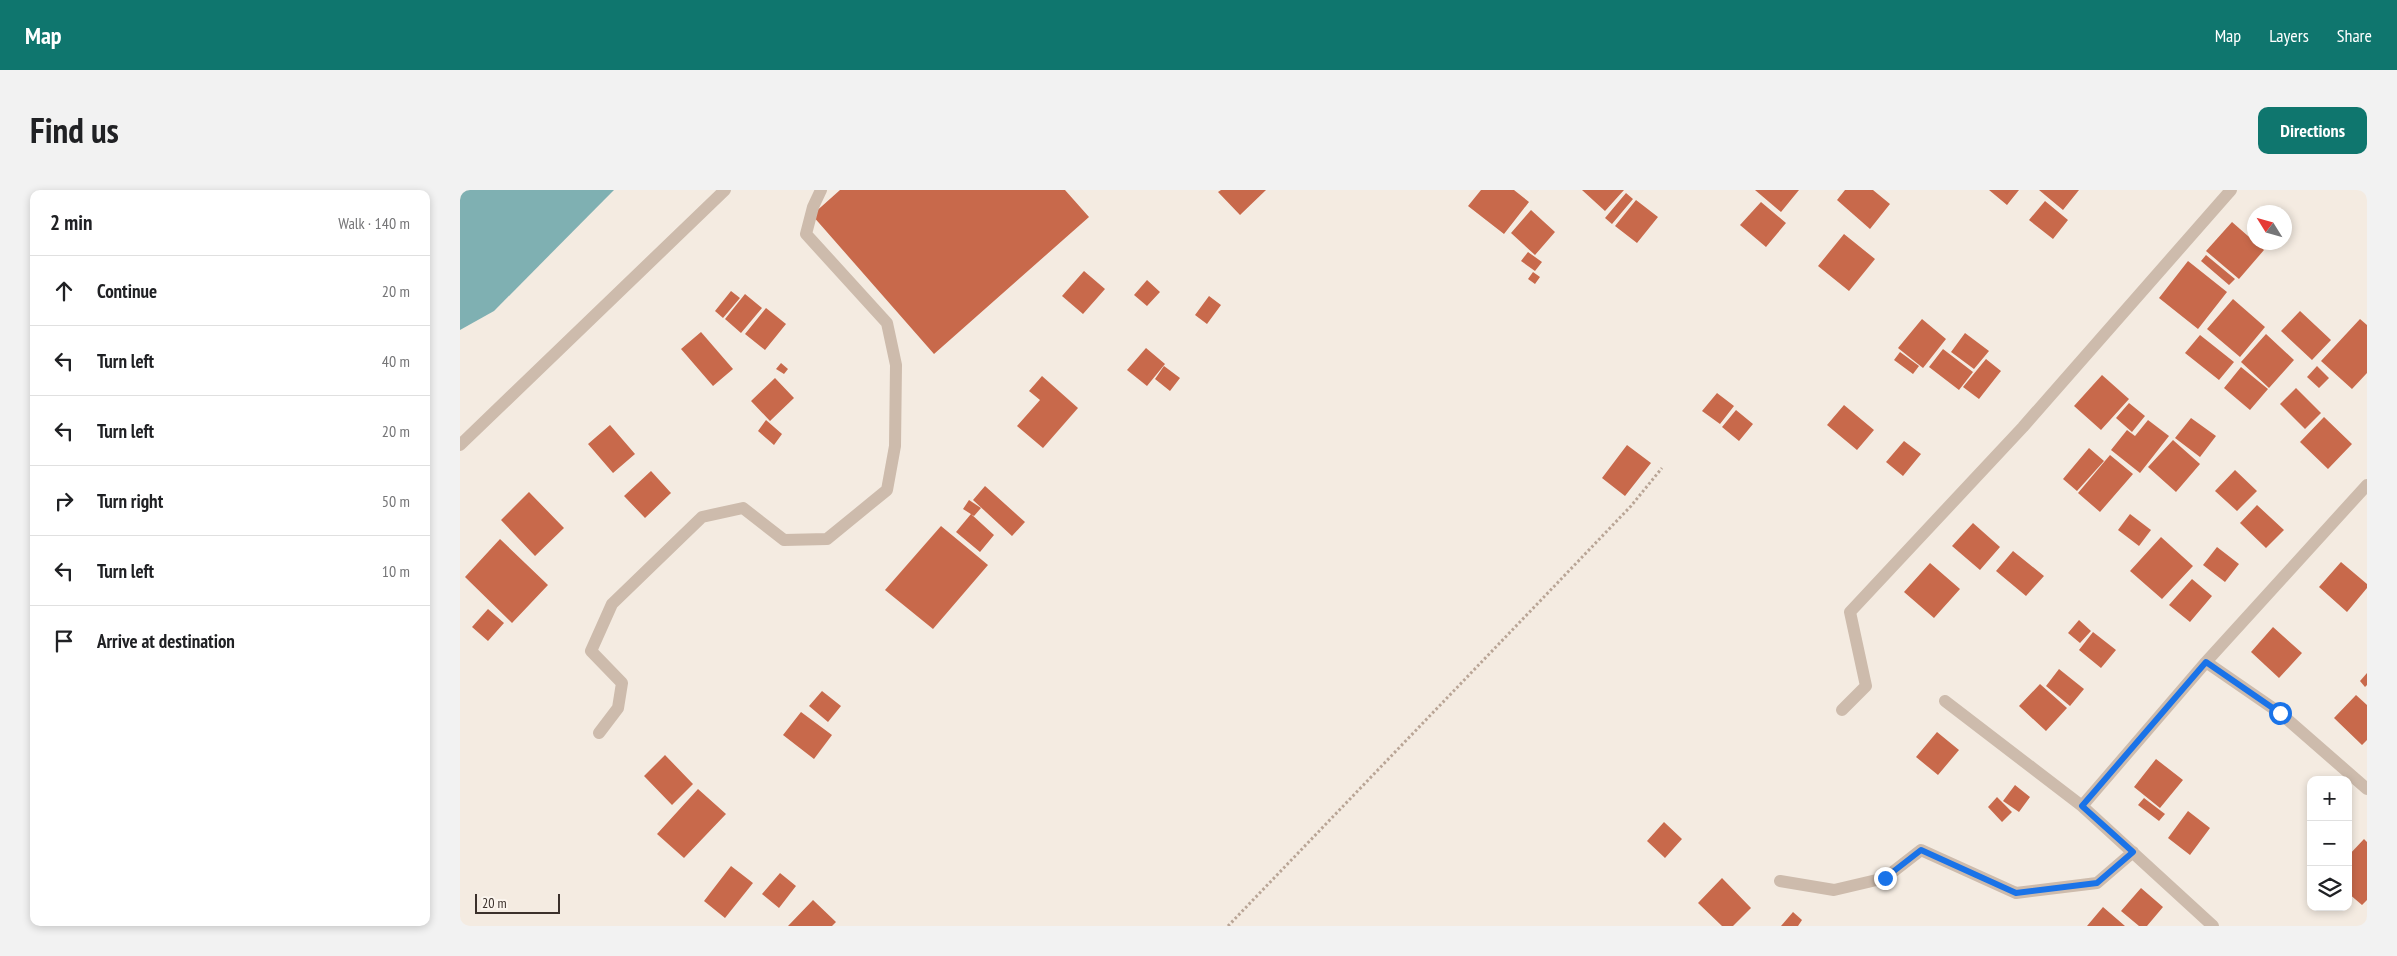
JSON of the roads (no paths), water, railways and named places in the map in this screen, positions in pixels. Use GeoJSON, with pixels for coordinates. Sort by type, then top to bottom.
{"type":"FeatureCollection","features":[{"type":"Feature","properties":{"kind":"street"},"geometry":{"type":"LineString","coordinates":[[460,445],[725,190]]}},
{"type":"Feature","properties":{"kind":"street"},"geometry":{"type":"LineString","coordinates":[[599,733],[618,708],[622,683],[590,651],[612,604],[702,517],[743,508],[784,540],[827,539],[887,490],[894,446],[896,365],[887,323],[806,234],[813,207],[821,190]]}},
{"type":"Feature","properties":{"kind":"street"},"geometry":{"type":"LineString","coordinates":[[1842,710],[1866,686],[1850,612],[2023,427],[2231,190]]}},
{"type":"Feature","properties":{"kind":"street"},"geometry":{"type":"LineString","coordinates":[[2082,806],[2206,662],[2367,485]]}},
{"type":"Feature","properties":{"kind":"street"},"geometry":{"type":"LineString","coordinates":[[2206,662],[2280,713],[2367,789]]}},
{"type":"Feature","properties":{"kind":"street"},"geometry":{"type":"LineString","coordinates":[[1945,701],[2082,806],[2213,926]]}},
{"type":"Feature","properties":{"kind":"street"},"geometry":{"type":"LineString","coordinates":[[1780,881],[1834,890],[1885,878],[1921,850],[2016,893],[2097,883],[2133,852]]}},
{"type":"Feature","properties":{"kind":"water"},"geometry":{"type":"Polygon","coordinates":[[[460,190],[614,190],[494,311],[460,330],[460,190]]]}}]}
